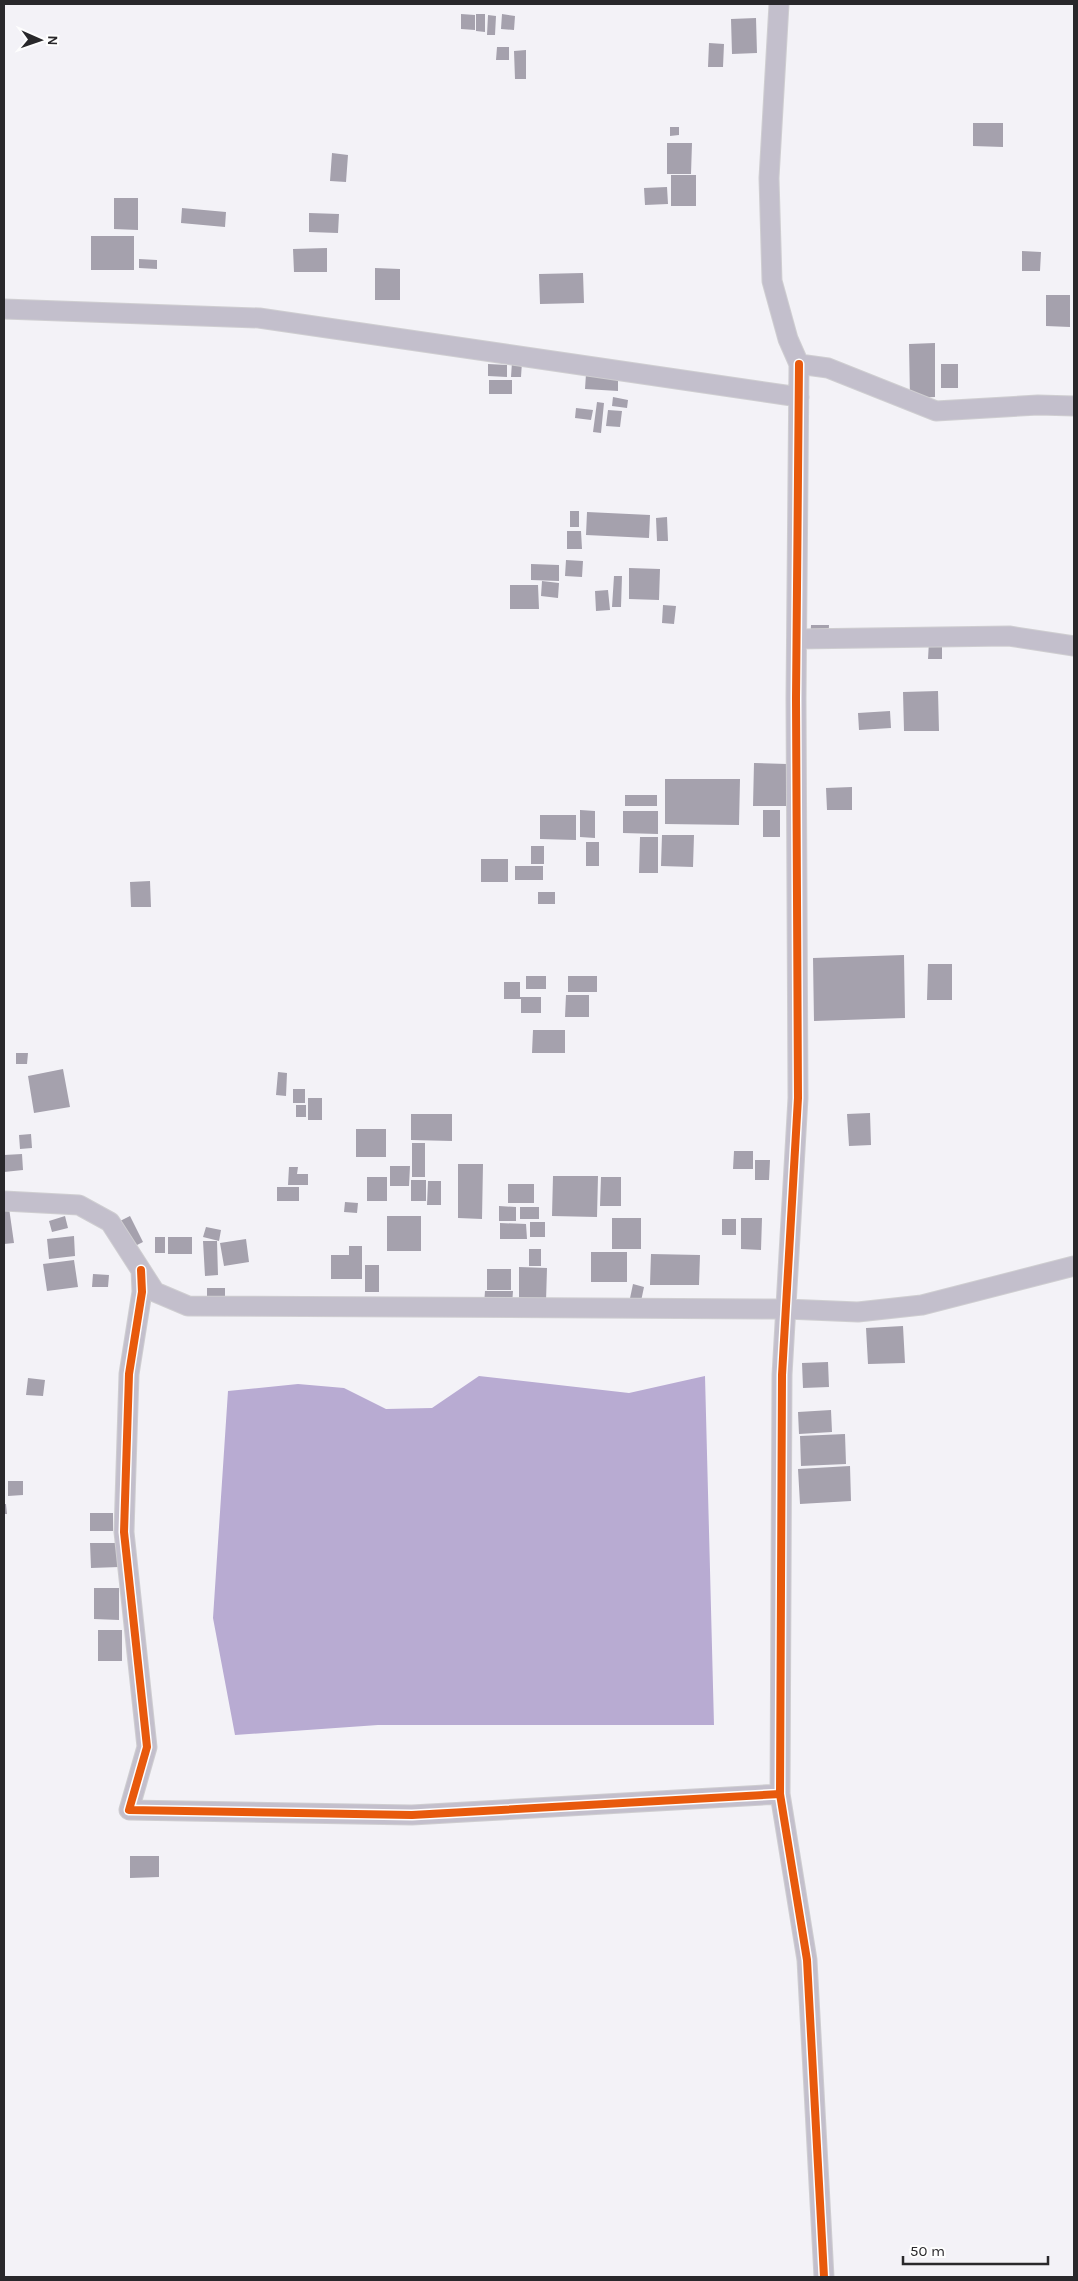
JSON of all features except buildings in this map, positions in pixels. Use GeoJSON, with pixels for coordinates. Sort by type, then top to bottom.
{"type":"FeatureCollection","features":[{"type":"Feature","properties":{"kind":"street"},"geometry":{"type":"LineString","coordinates":[[779,4],[769,178],[772,281],[788,339],[799,364],[797,638],[798,1098],[782,1375],[780,1794],[807,1960],[824,2277]]}},
{"type":"Feature","properties":{"kind":"street"},"geometry":{"type":"LineString","coordinates":[[4,309],[259,318],[799,397]]}},
{"type":"Feature","properties":{"kind":"street"},"geometry":{"type":"LineString","coordinates":[[799,364],[828,368],[936,412],[1038,405],[1074,406]]}},
{"type":"Feature","properties":{"kind":"street"},"geometry":{"type":"LineString","coordinates":[[797,638],[1009,636],[1074,646]]}},
{"type":"Feature","properties":{"kind":"street"},"geometry":{"type":"LineString","coordinates":[[4,1201],[79,1205],[110,1222],[155,1292],[188,1306],[786,1309],[858,1312],[922,1305],[1074,1266]]}},
{"type":"Feature","properties":{"kind":"street"},"geometry":{"type":"LineString","coordinates":[[141,1270],[142,1292],[130,1374],[124,1532],[147,1747],[129,1810],[412,1815],[780,1794]]}},
{"type":"Feature","properties":{"kind":"shaded area"},"geometry":{"type":"Polygon","coordinates":[[[479,1376],[629,1393],[705,1376],[714,1725],[378,1725],[235,1735],[213,1618],[228,1391],[298,1384],[344,1388],[386,1409],[432,1408],[479,1376]]]}},
{"type":"Feature","properties":{"kind":"cycle path"},"geometry":{"type":"LineString","coordinates":[[799,364],[796,699],[798,1098],[782,1375],[780,1794],[807,1960],[824,2277]]}},
{"type":"Feature","properties":{"kind":"cycle path"},"geometry":{"type":"LineString","coordinates":[[141,1270],[142,1292],[129,1374],[124,1532],[147,1747],[129,1810],[412,1815],[780,1794]]}}]}
